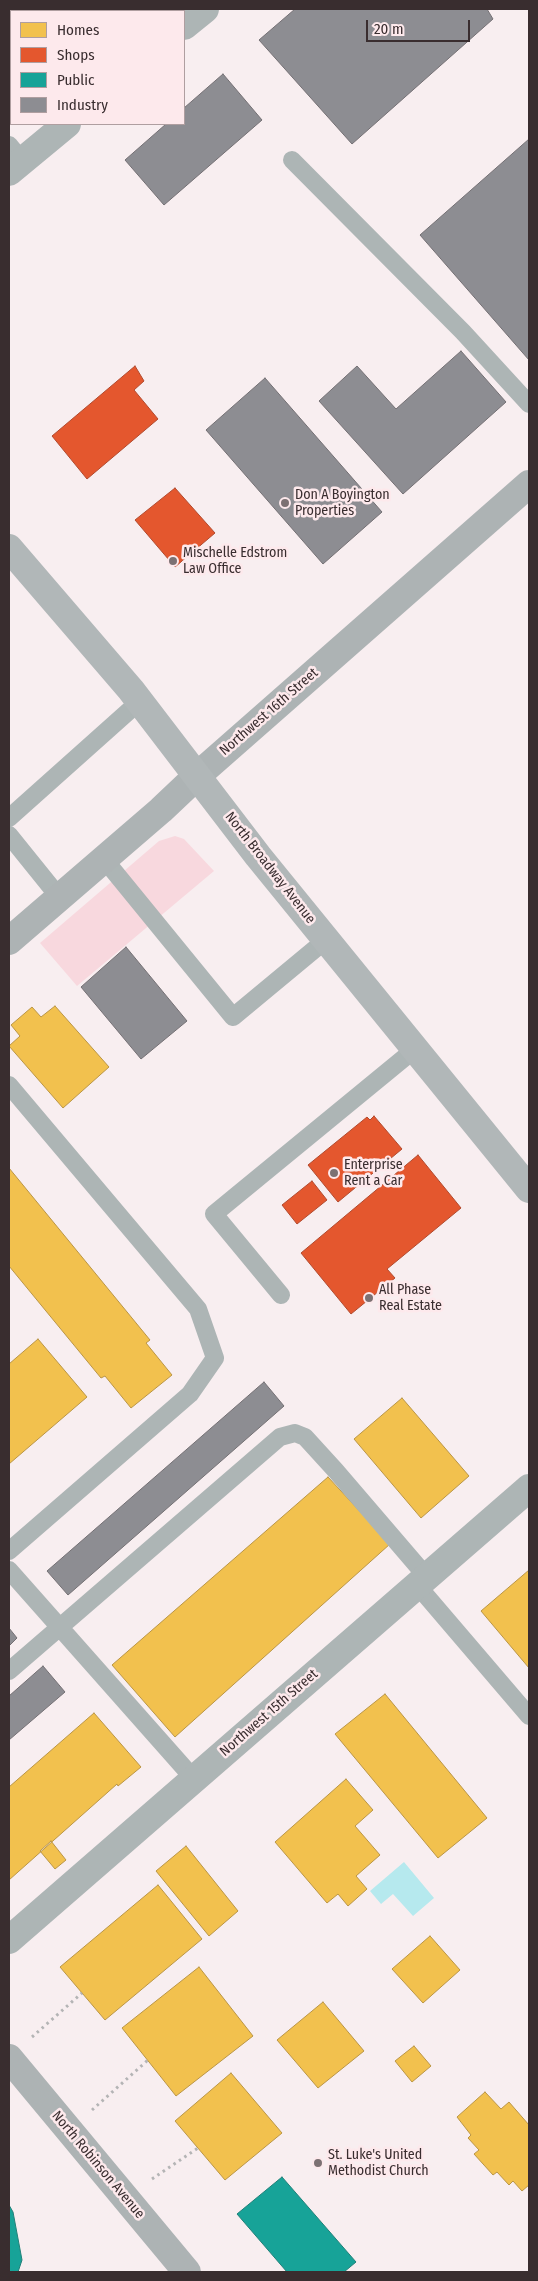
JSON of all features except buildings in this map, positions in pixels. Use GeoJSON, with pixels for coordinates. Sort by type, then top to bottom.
{"type":"FeatureCollection","features":[{"type":"Feature","properties":{"kind":"main road","name":"North Broadway Avenue"},"geometry":{"type":"LineString","coordinates":[[9,548],[140,700],[258,856],[529,1189]]}},
{"type":"Feature","properties":{"kind":"street"},"geometry":{"type":"LineString","coordinates":[[185,25],[204,9]]}},
{"type":"Feature","properties":{"kind":"street"},"geometry":{"type":"LineString","coordinates":[[13,160],[66,125]]}},
{"type":"Feature","properties":{"kind":"street","name":"Northwest 16th Street"},"geometry":{"type":"LineString","coordinates":[[9,941],[529,484]]}},
{"type":"Feature","properties":{"kind":"street","name":"Northwest 15th Street"},"geometry":{"type":"LineString","coordinates":[[9,1940],[529,1488]]}},
{"type":"Feature","properties":{"kind":"street","name":"North Robinson Avenue"},"geometry":{"type":"LineString","coordinates":[[9,2058],[187,2272]]}},
{"type":"Feature","properties":{"kind":"lane"},"geometry":{"type":"LineString","coordinates":[[292,160],[463,332],[529,404]]}},
{"type":"Feature","properties":{"kind":"lane"},"geometry":{"type":"LineString","coordinates":[[9,818],[140,700]]}},
{"type":"Feature","properties":{"kind":"lane"},"geometry":{"type":"LineString","coordinates":[[9,834],[59,897]]}},
{"type":"Feature","properties":{"kind":"lane"},"geometry":{"type":"LineString","coordinates":[[104,858],[233,1017],[326,939]]}},
{"type":"Feature","properties":{"kind":"lane"},"geometry":{"type":"LineString","coordinates":[[282,1294],[214,1214],[416,1049]]}},
{"type":"Feature","properties":{"kind":"lane"},"geometry":{"type":"LineString","coordinates":[[9,1085],[198,1309],[215,1358],[190,1394],[9,1552]]}},
{"type":"Feature","properties":{"kind":"lane"},"geometry":{"type":"LineString","coordinates":[[9,1671],[280,1437],[295,1433],[305,1437],[336,1470],[529,1716]]}},
{"type":"Feature","properties":{"kind":"lane"},"geometry":{"type":"LineString","coordinates":[[9,1570],[194,1779]]}},
{"type":"Feature","properties":{"kind":"path"},"geometry":{"type":"LineString","coordinates":[[31,2038],[82,1994]]}},
{"type":"Feature","properties":{"kind":"path"},"geometry":{"type":"LineString","coordinates":[[69,2131],[148,2060]]}},
{"type":"Feature","properties":{"kind":"path"},"geometry":{"type":"LineString","coordinates":[[125,2198],[198,2148]]}},
{"type":"Feature","properties":{"kind":"shaded area"},"geometry":{"type":"Polygon","coordinates":[[[175,836],[184,839],[214,871],[77,986],[40,943],[159,841],[175,836]]]}},
{"type":"Feature","properties":{"kind":"water"},"geometry":{"type":"Polygon","coordinates":[[[404,1862],[434,1898],[413,1916],[393,1894],[381,1904],[370,1891],[404,1862]]]}},
{"type":"Feature","properties":{"kind":"place","name":"Don A Boyington Properties"},"geometry":{"type":"Point","coordinates":[285,503]}},
{"type":"Feature","properties":{"kind":"place","name":"Mischelle Edstrom Law Office"},"geometry":{"type":"Point","coordinates":[173,561]}},
{"type":"Feature","properties":{"kind":"place","name":"Enterprise Rent a Car"},"geometry":{"type":"Point","coordinates":[334,1173]}},
{"type":"Feature","properties":{"kind":"place","name":"All Phase Real Estate"},"geometry":{"type":"Point","coordinates":[369,1298]}},
{"type":"Feature","properties":{"kind":"place","name":"St. Luke's United Methodist Church"},"geometry":{"type":"Point","coordinates":[318,2163]}}]}
